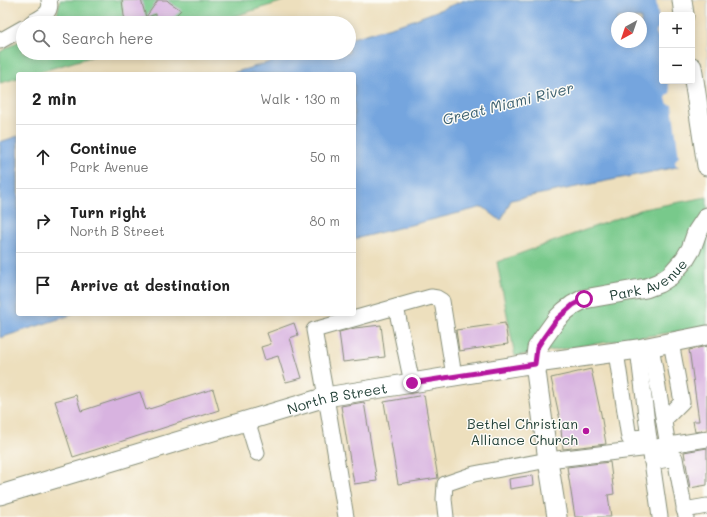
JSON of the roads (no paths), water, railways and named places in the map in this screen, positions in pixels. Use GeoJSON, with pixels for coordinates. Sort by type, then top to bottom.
{"type":"FeatureCollection","features":[{"type":"Feature","properties":{"kind":"main road"},"geometry":{"type":"LineString","coordinates":[[682,0],[684,12]]}},
{"type":"Feature","properties":{"kind":"main road"},"geometry":{"type":"LineString","coordinates":[[695,84],[707,166]]}},
{"type":"Feature","properties":{"kind":"main road","name":"Park Avenue"},"geometry":{"type":"LineString","coordinates":[[557,517],[535,364],[537,348],[557,319],[573,305],[584,299],[646,288],[659,283],[670,276],[691,250],[697,232],[707,218]]}},
{"type":"Feature","properties":{"kind":"main road","name":"North B Street"},"geometry":{"type":"LineString","coordinates":[[0,495],[326,397],[616,352],[707,335]]}},
{"type":"Feature","properties":{"kind":"street"},"geometry":{"type":"LineString","coordinates":[[43,16],[46,14],[50,5]]}},
{"type":"Feature","properties":{"kind":"street"},"geometry":{"type":"LineString","coordinates":[[0,41],[16,32]]}},
{"type":"Feature","properties":{"kind":"street"},"geometry":{"type":"LineString","coordinates":[[346,517],[314,330],[430,297],[438,298],[442,301],[454,376]]}},
{"type":"Feature","properties":{"kind":"street"},"geometry":{"type":"LineString","coordinates":[[396,307],[412,383]]}},
{"type":"Feature","properties":{"kind":"street"},"geometry":{"type":"LineString","coordinates":[[663,414],[682,402],[671,342]]}},
{"type":"Feature","properties":{"kind":"street"},"geometry":{"type":"LineString","coordinates":[[645,347],[663,414],[668,446]]}},
{"type":"Feature","properties":{"kind":"street"},"geometry":{"type":"LineString","coordinates":[[645,347],[650,449],[660,517]]}},
{"type":"Feature","properties":{"kind":"street"},"geometry":{"type":"LineString","coordinates":[[616,352],[629,438],[650,449],[675,458],[685,513],[707,506]]}},
{"type":"Feature","properties":{"kind":"street"},"geometry":{"type":"LineString","coordinates":[[247,420],[257,453]]}},
{"type":"Feature","properties":{"kind":"street"},"geometry":{"type":"LineString","coordinates":[[446,517],[444,499],[445,484],[474,474],[548,460],[650,449],[707,440]]}},
{"type":"Feature","properties":{"kind":"water","name":"Great Miami River"},"geometry":{"type":"Polygon","coordinates":[[[465,0],[707,0],[707,161],[511,200],[501,221],[483,207],[356,239],[356,72],[236,72],[277,60],[356,60],[356,37],[408,22],[465,0]]]}},
{"type":"Feature","properties":{"kind":"water"},"geometry":{"type":"Polygon","coordinates":[[[16,137],[16,316],[68,316],[0,338],[0,142],[16,137]]]}},
{"type":"Feature","properties":{"kind":"place","name":"Bethel Christian Alliance Church"},"geometry":{"type":"Point","coordinates":[586,431]}}]}
